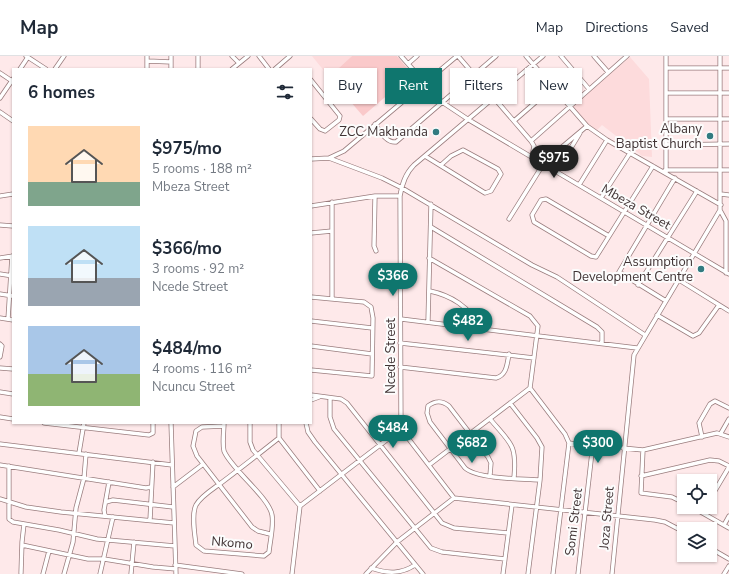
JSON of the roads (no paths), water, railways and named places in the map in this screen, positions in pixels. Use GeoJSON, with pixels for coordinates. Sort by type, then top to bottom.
{"type":"FeatureCollection","features":[{"type":"Feature","properties":{"kind":"street"},"geometry":{"type":"LineString","coordinates":[[21,68],[27,56],[45,68]]}},
{"type":"Feature","properties":{"kind":"street"},"geometry":{"type":"LineString","coordinates":[[56,68],[64,56]]}},
{"type":"Feature","properties":{"kind":"street"},"geometry":{"type":"LineString","coordinates":[[171,56],[171,68]]}},
{"type":"Feature","properties":{"kind":"street"},"geometry":{"type":"LineString","coordinates":[[198,56],[198,68]]}},
{"type":"Feature","properties":{"kind":"street"},"geometry":{"type":"LineString","coordinates":[[232,56],[239,63]]}},
{"type":"Feature","properties":{"kind":"street"},"geometry":{"type":"LineString","coordinates":[[233,68],[248,56]]}},
{"type":"Feature","properties":{"kind":"street"},"geometry":{"type":"LineString","coordinates":[[259,56],[268,68]]}},
{"type":"Feature","properties":{"kind":"street"},"geometry":{"type":"LineString","coordinates":[[276,68],[290,56]]}},
{"type":"Feature","properties":{"kind":"street","name":"Mbeza Street"},"geometry":{"type":"LineString","coordinates":[[401,56],[412,68]]}},
{"type":"Feature","properties":{"kind":"street"},"geometry":{"type":"LineString","coordinates":[[408,64],[417,56]]}},
{"type":"Feature","properties":{"kind":"street"},"geometry":{"type":"LineString","coordinates":[[442,69],[458,56],[469,68]]}},
{"type":"Feature","properties":{"kind":"street"},"geometry":{"type":"LineString","coordinates":[[481,68],[496,56]]}},
{"type":"Feature","properties":{"kind":"street"},"geometry":{"type":"LineString","coordinates":[[526,56],[536,68]]}},
{"type":"Feature","properties":{"kind":"street"},"geometry":{"type":"LineString","coordinates":[[517,79],[543,56]]}},
{"type":"Feature","properties":{"kind":"street"},"geometry":{"type":"LineString","coordinates":[[561,56],[589,89]]}},
{"type":"Feature","properties":{"kind":"street"},"geometry":{"type":"LineString","coordinates":[[594,56],[608,72]]}},
{"type":"Feature","properties":{"kind":"street"},"geometry":{"type":"LineString","coordinates":[[531,141],[627,56]]}},
{"type":"Feature","properties":{"kind":"street"},"geometry":{"type":"LineString","coordinates":[[666,56],[666,171]]}},
{"type":"Feature","properties":{"kind":"street","name":"Joza Street"},"geometry":{"type":"LineString","coordinates":[[612,574],[632,364],[637,348],[695,254],[720,210],[720,56]]}},
{"type":"Feature","properties":{"kind":"street"},"geometry":{"type":"LineString","coordinates":[[147,58],[171,62]]}},
{"type":"Feature","properties":{"kind":"street"},"geometry":{"type":"LineString","coordinates":[[666,68],[729,68]]}},
{"type":"Feature","properties":{"kind":"street"},"geometry":{"type":"LineString","coordinates":[[0,73],[12,79]]}},
{"type":"Feature","properties":{"kind":"street"},"geometry":{"type":"LineString","coordinates":[[0,98],[12,81]]}},
{"type":"Feature","properties":{"kind":"street"},"geometry":{"type":"LineString","coordinates":[[312,81],[340,116],[339,120],[324,131],[320,129],[312,120]]}},
{"type":"Feature","properties":{"kind":"street"},"geometry":{"type":"LineString","coordinates":[[666,93],[729,93]]}},
{"type":"Feature","properties":{"kind":"street"},"geometry":{"type":"LineString","coordinates":[[442,102],[450,95]]}},
{"type":"Feature","properties":{"kind":"street","name":"Mbeza Street"},"geometry":{"type":"LineString","coordinates":[[442,102],[469,120],[532,156],[728,274]]}},
{"type":"Feature","properties":{"kind":"street"},"geometry":{"type":"LineString","coordinates":[[312,159],[329,158],[344,151],[399,104]]}},
{"type":"Feature","properties":{"kind":"street"},"geometry":{"type":"LineString","coordinates":[[375,124],[390,142],[396,142],[440,104]]}},
{"type":"Feature","properties":{"kind":"street"},"geometry":{"type":"LineString","coordinates":[[441,165],[451,156],[463,150],[498,169],[501,174],[491,190],[485,193],[425,156],[487,104]]}},
{"type":"Feature","properties":{"kind":"street"},"geometry":{"type":"LineString","coordinates":[[499,104],[531,141],[534,146],[532,156]]}},
{"type":"Feature","properties":{"kind":"street"},"geometry":{"type":"LineString","coordinates":[[514,121],[534,104]]}},
{"type":"Feature","properties":{"kind":"street"},"geometry":{"type":"LineString","coordinates":[[567,104],[587,126],[607,140],[653,166],[666,171],[675,178],[721,205]]}},
{"type":"Feature","properties":{"kind":"street"},"geometry":{"type":"LineString","coordinates":[[0,112],[12,120]]}},
{"type":"Feature","properties":{"kind":"street"},"geometry":{"type":"LineString","coordinates":[[666,119],[729,119]]}},
{"type":"Feature","properties":{"kind":"street"},"geometry":{"type":"LineString","coordinates":[[508,219],[545,164],[556,152],[587,126]]}},
{"type":"Feature","properties":{"kind":"street"},"geometry":{"type":"LineString","coordinates":[[557,171],[574,146],[581,132]]}},
{"type":"Feature","properties":{"kind":"street"},"geometry":{"type":"LineString","coordinates":[[579,185],[607,140]]}},
{"type":"Feature","properties":{"kind":"street"},"geometry":{"type":"LineString","coordinates":[[666,145],[729,144]]}},
{"type":"Feature","properties":{"kind":"street"},"geometry":{"type":"LineString","coordinates":[[601,198],[630,153]]}},
{"type":"Feature","properties":{"kind":"street","name":"Ncede Street"},"geometry":{"type":"LineString","coordinates":[[401,429],[400,196],[405,178],[410,170],[425,156]]}},
{"type":"Feature","properties":{"kind":"street"},"geometry":{"type":"LineString","coordinates":[[329,158],[382,178],[431,204],[532,265],[553,275],[646,335]]}},
{"type":"Feature","properties":{"kind":"street"},"geometry":{"type":"LineString","coordinates":[[609,236],[546,199],[540,200],[532,215],[534,222],[593,257],[598,255],[653,166]]}},
{"type":"Feature","properties":{"kind":"street"},"geometry":{"type":"LineString","coordinates":[[666,171],[729,170]]}},
{"type":"Feature","properties":{"kind":"street"},"geometry":{"type":"LineString","coordinates":[[666,301],[622,275],[619,271],[675,178]]}},
{"type":"Feature","properties":{"kind":"street"},"geometry":{"type":"LineString","coordinates":[[638,285],[697,191]]}},
{"type":"Feature","properties":{"kind":"street"},"geometry":{"type":"LineString","coordinates":[[0,196],[12,194]]}},
{"type":"Feature","properties":{"kind":"street"},"geometry":{"type":"LineString","coordinates":[[721,194],[729,195]]}},
{"type":"Feature","properties":{"kind":"street"},"geometry":{"type":"LineString","coordinates":[[375,196],[374,246],[376,251]]}},
{"type":"Feature","properties":{"kind":"street"},"geometry":{"type":"LineString","coordinates":[[312,206],[375,196],[400,196]]}},
{"type":"Feature","properties":{"kind":"street"},"geometry":{"type":"LineString","coordinates":[[332,202],[332,299]]}},
{"type":"Feature","properties":{"kind":"street"},"geometry":{"type":"LineString","coordinates":[[428,321],[430,291],[429,258],[431,204]]}},
{"type":"Feature","properties":{"kind":"street"},"geometry":{"type":"LineString","coordinates":[[720,210],[727,221],[728,274]]}},
{"type":"Feature","properties":{"kind":"street"},"geometry":{"type":"LineString","coordinates":[[0,225],[12,226]]}},
{"type":"Feature","properties":{"kind":"street"},"geometry":{"type":"LineString","coordinates":[[431,226],[597,327],[602,332],[602,343]]}},
{"type":"Feature","properties":{"kind":"street"},"geometry":{"type":"LineString","coordinates":[[312,233],[332,231]]}},
{"type":"Feature","properties":{"kind":"street"},"geometry":{"type":"LineString","coordinates":[[0,258],[12,256],[12,296],[8,319]]}},
{"type":"Feature","properties":{"kind":"street"},"geometry":{"type":"LineString","coordinates":[[429,258],[530,316],[538,326],[530,388],[565,434],[569,443],[554,574]]}},
{"type":"Feature","properties":{"kind":"street"},"geometry":{"type":"LineString","coordinates":[[0,274],[12,276]]}},
{"type":"Feature","properties":{"kind":"street"},"geometry":{"type":"LineString","coordinates":[[679,280],[729,311]]}},
{"type":"Feature","properties":{"kind":"street"},"geometry":{"type":"LineString","coordinates":[[430,291],[446,296],[469,311],[474,317],[477,327]]}},
{"type":"Feature","properties":{"kind":"street"},"geometry":{"type":"LineString","coordinates":[[0,294],[12,296]]}},
{"type":"Feature","properties":{"kind":"street"},"geometry":{"type":"LineString","coordinates":[[312,297],[364,302],[370,305],[372,309],[372,374],[369,378],[312,370]]}},
{"type":"Feature","properties":{"kind":"street"},"geometry":{"type":"LineString","coordinates":[[657,315],[693,336],[699,333],[719,306]]}},
{"type":"Feature","properties":{"kind":"street"},"geometry":{"type":"LineString","coordinates":[[0,318],[12,320]]}},
{"type":"Feature","properties":{"kind":"street"},"geometry":{"type":"LineString","coordinates":[[401,319],[477,327],[637,348]]}},
{"type":"Feature","properties":{"kind":"street"},"geometry":{"type":"LineString","coordinates":[[312,321],[372,328]]}},
{"type":"Feature","properties":{"kind":"street"},"geometry":{"type":"LineString","coordinates":[[400,343],[534,358]]}},
{"type":"Feature","properties":{"kind":"street"},"geometry":{"type":"LineString","coordinates":[[0,344],[2,346],[0,357]]}},
{"type":"Feature","properties":{"kind":"street"},"geometry":{"type":"LineString","coordinates":[[312,346],[372,354]]}},
{"type":"Feature","properties":{"kind":"street"},"geometry":{"type":"LineString","coordinates":[[400,367],[496,378],[501,376],[505,371],[509,354]]}},
{"type":"Feature","properties":{"kind":"street"},"geometry":{"type":"LineString","coordinates":[[0,368],[12,369]]}},
{"type":"Feature","properties":{"kind":"street"},"geometry":{"type":"LineString","coordinates":[[429,465],[530,388]]}},
{"type":"Feature","properties":{"kind":"street"},"geometry":{"type":"LineString","coordinates":[[0,392],[12,394]]}},
{"type":"Feature","properties":{"kind":"street"},"geometry":{"type":"LineString","coordinates":[[312,395],[330,399],[341,399],[351,406],[379,445],[442,523],[451,527],[508,533]]}},
{"type":"Feature","properties":{"kind":"street"},"geometry":{"type":"LineString","coordinates":[[312,400],[320,397]]}},
{"type":"Feature","properties":{"kind":"street"},"geometry":{"type":"LineString","coordinates":[[330,399],[331,422],[359,460],[431,548],[437,551],[505,559]]}},
{"type":"Feature","properties":{"kind":"street"},"geometry":{"type":"LineString","coordinates":[[490,476],[490,460],[445,403],[436,401],[428,406],[427,413],[430,422],[468,471],[474,474],[490,476],[540,480]]}},
{"type":"Feature","properties":{"kind":"street"},"geometry":{"type":"LineString","coordinates":[[702,437],[699,423],[710,404],[715,401],[729,408]]}},
{"type":"Feature","properties":{"kind":"street"},"geometry":{"type":"LineString","coordinates":[[510,403],[542,446],[540,480],[528,574]]}},
{"type":"Feature","properties":{"kind":"street"},"geometry":{"type":"LineString","coordinates":[[0,417],[12,419]]}},
{"type":"Feature","properties":{"kind":"street"},"geometry":{"type":"LineString","coordinates":[[490,419],[507,440],[515,453],[514,478]]}},
{"type":"Feature","properties":{"kind":"street"},"geometry":{"type":"LineString","coordinates":[[721,433],[729,419]]}},
{"type":"Feature","properties":{"kind":"street"},"geometry":{"type":"LineString","coordinates":[[52,424],[149,435],[153,433],[153,424]]}},
{"type":"Feature","properties":{"kind":"street"},"geometry":{"type":"LineString","coordinates":[[79,453],[84,424]]}},
{"type":"Feature","properties":{"kind":"street"},"geometry":{"type":"LineString","coordinates":[[171,424],[176,574]]}},
{"type":"Feature","properties":{"kind":"street"},"geometry":{"type":"LineString","coordinates":[[238,470],[225,452],[224,424],[202,427],[196,431],[194,450],[202,465],[254,529],[270,534]]}},
{"type":"Feature","properties":{"kind":"street"},"geometry":{"type":"LineString","coordinates":[[250,424],[250,442],[257,455],[300,506]]}},
{"type":"Feature","properties":{"kind":"street"},"geometry":{"type":"LineString","coordinates":[[279,424],[279,438],[320,491]]}},
{"type":"Feature","properties":{"kind":"street"},"geometry":{"type":"LineString","coordinates":[[306,424],[308,434],[423,574]]}},
{"type":"Feature","properties":{"kind":"street"},"geometry":{"type":"LineString","coordinates":[[292,574],[300,506],[401,429],[454,498]]}},
{"type":"Feature","properties":{"kind":"street"},"geometry":{"type":"LineString","coordinates":[[624,448],[643,450],[721,433],[729,438]]}},
{"type":"Feature","properties":{"kind":"street","name":"Nkomo"},"geometry":{"type":"LineString","coordinates":[[238,470],[271,511],[272,520],[269,552],[264,556],[204,551],[198,548],[196,541],[195,507],[202,498],[279,438]]}},
{"type":"Feature","properties":{"kind":"street","name":"Somi Street"},"geometry":{"type":"LineString","coordinates":[[569,443],[584,445],[591,450],[586,512],[578,574]]}},
{"type":"Feature","properties":{"kind":"street"},"geometry":{"type":"LineString","coordinates":[[0,444],[172,465]]}},
{"type":"Feature","properties":{"kind":"street"},"geometry":{"type":"LineString","coordinates":[[643,450],[641,493],[672,497],[677,500]]}},
{"type":"Feature","properties":{"kind":"street"},"geometry":{"type":"LineString","coordinates":[[64,574],[74,534],[75,513],[84,478],[86,454]]}},
{"type":"Feature","properties":{"kind":"street"},"geometry":{"type":"LineString","coordinates":[[641,476],[710,460],[719,460],[729,467],[717,487]]}},
{"type":"Feature","properties":{"kind":"street"},"geometry":{"type":"LineString","coordinates":[[150,520],[153,462]]}},
{"type":"Feature","properties":{"kind":"street"},"geometry":{"type":"LineString","coordinates":[[0,465],[146,488],[151,487]]}},
{"type":"Feature","properties":{"kind":"street"},"geometry":{"type":"LineString","coordinates":[[173,487],[202,465]]}},
{"type":"Feature","properties":{"kind":"street"},"geometry":{"type":"LineString","coordinates":[[9,466],[10,521],[107,540],[175,546]]}},
{"type":"Feature","properties":{"kind":"street"},"geometry":{"type":"LineString","coordinates":[[105,516],[104,510],[109,482]]}},
{"type":"Feature","properties":{"kind":"street"},"geometry":{"type":"LineString","coordinates":[[366,574],[397,542],[454,498],[665,522],[677,528]]}},
{"type":"Feature","properties":{"kind":"street"},"geometry":{"type":"LineString","coordinates":[[0,499],[36,508],[174,523]]}},
{"type":"Feature","properties":{"kind":"street"},"geometry":{"type":"LineString","coordinates":[[106,502],[113,500],[173,507]]}},
{"type":"Feature","properties":{"kind":"street"},"geometry":{"type":"LineString","coordinates":[[503,574],[512,505]]}},
{"type":"Feature","properties":{"kind":"street"},"geometry":{"type":"LineString","coordinates":[[705,514],[729,528]]}},
{"type":"Feature","properties":{"kind":"street"},"geometry":{"type":"LineString","coordinates":[[724,525],[729,516]]}},
{"type":"Feature","properties":{"kind":"street"},"geometry":{"type":"LineString","coordinates":[[100,574],[113,517]]}},
{"type":"Feature","properties":{"kind":"street"},"geometry":{"type":"LineString","coordinates":[[21,572],[24,524]]}},
{"type":"Feature","properties":{"kind":"street"},"geometry":{"type":"LineString","coordinates":[[131,574],[134,542]]}},
{"type":"Feature","properties":{"kind":"street"},"geometry":{"type":"LineString","coordinates":[[22,545],[88,559],[104,559],[242,574]]}},
{"type":"Feature","properties":{"kind":"street"},"geometry":{"type":"LineString","coordinates":[[43,574],[50,551]]}},
{"type":"Feature","properties":{"kind":"street"},"geometry":{"type":"LineString","coordinates":[[717,552],[729,559]]}},
{"type":"Feature","properties":{"kind":"street"},"geometry":{"type":"LineString","coordinates":[[371,568],[398,573],[407,571],[415,565]]}},
{"type":"Feature","properties":{"kind":"street"},"geometry":{"type":"LineString","coordinates":[[724,574],[729,566]]}},
{"type":"Feature","properties":{"kind":"place","name":"ZCC Makhanda"},"geometry":{"type":"Point","coordinates":[436,132]}},
{"type":"Feature","properties":{"kind":"place","name":"Albany Baptist Church"},"geometry":{"type":"Point","coordinates":[710,136]}},
{"type":"Feature","properties":{"kind":"place","name":"Assumption Development Centre"},"geometry":{"type":"Point","coordinates":[701,269]}}]}
